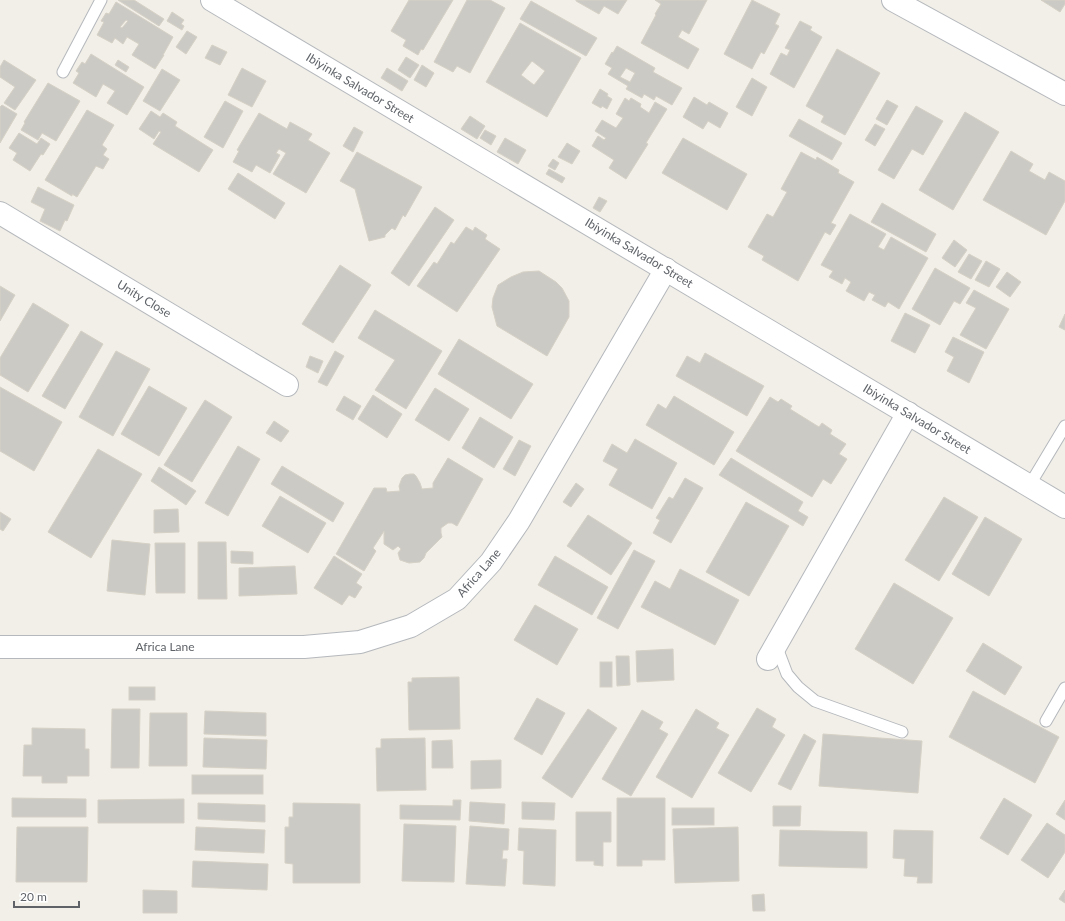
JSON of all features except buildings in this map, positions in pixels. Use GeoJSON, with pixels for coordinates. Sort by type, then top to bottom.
{"type":"FeatureCollection","features":[{"type":"Feature","properties":{"kind":"street","name":"Ibiyinka Salvador Street"},"geometry":{"type":"LineString","coordinates":[[212,0],[1065,507]]}},
{"type":"Feature","properties":{"kind":"street"},"geometry":{"type":"LineString","coordinates":[[893,0],[1065,94]]}},
{"type":"Feature","properties":{"kind":"street","name":"Unity Close"},"geometry":{"type":"LineString","coordinates":[[0,214],[287,385]]}},
{"type":"Feature","properties":{"kind":"street","name":"Africa Lane"},"geometry":{"type":"LineString","coordinates":[[0,647],[304,647],[360,642],[411,626],[457,599],[491,562],[519,521],[666,269]]}},
{"type":"Feature","properties":{"kind":"street"},"geometry":{"type":"LineString","coordinates":[[772,652],[908,413]]}},
{"type":"Feature","properties":{"kind":"lane"},"geometry":{"type":"LineString","coordinates":[[63,72],[100,0]]}},
{"type":"Feature","properties":{"kind":"lane"},"geometry":{"type":"LineString","coordinates":[[1029,486],[1065,426]]}},
{"type":"Feature","properties":{"kind":"lane"},"geometry":{"type":"LineString","coordinates":[[772,652],[798,687],[815,702],[902,732]]}},
{"type":"Feature","properties":{"kind":"lane"},"geometry":{"type":"LineString","coordinates":[[1046,721],[1065,688]]}}]}
